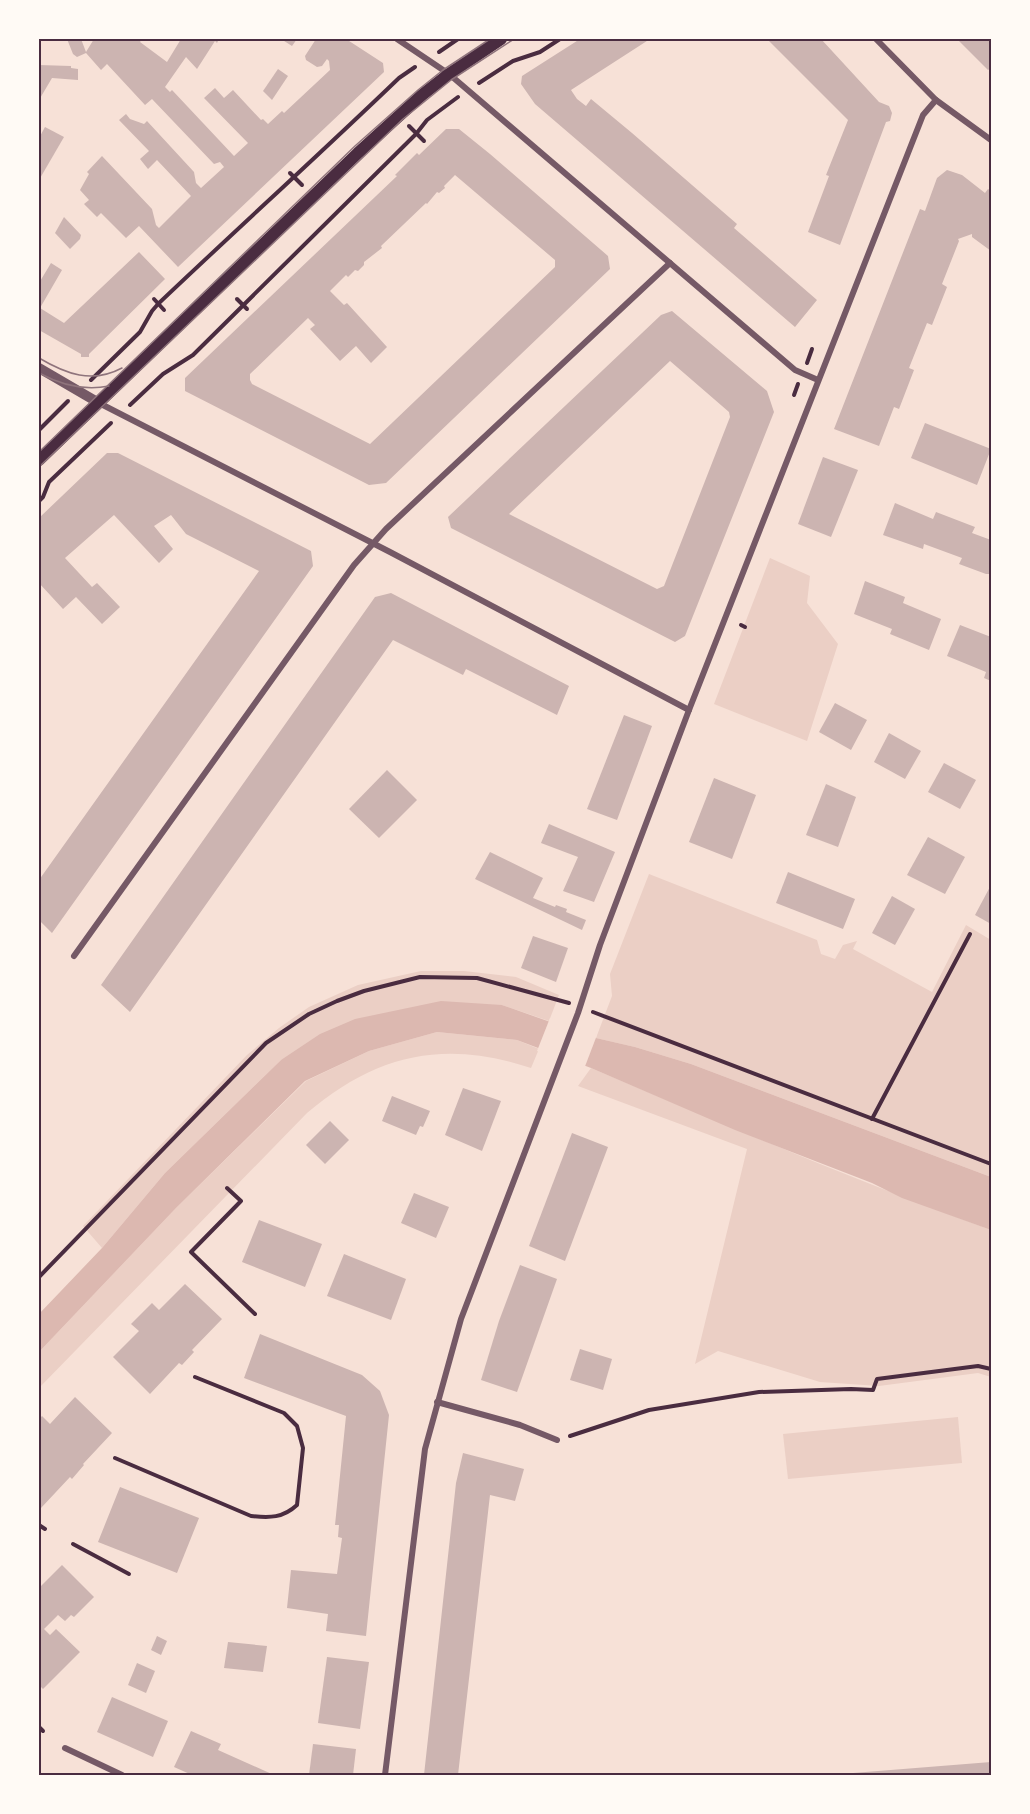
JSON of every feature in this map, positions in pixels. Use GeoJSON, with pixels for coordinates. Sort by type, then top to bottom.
{"type":"FeatureCollection","features":[{"type":"Feature","properties":{"kind":"main road"},"geometry":{"type":"LineString","coordinates":[[39,460],[358,153],[422,95],[501,39]]}},
{"type":"Feature","properties":{"kind":"street"},"geometry":{"type":"LineString","coordinates":[[397,39],[449,74],[795,370],[819,380]]}},
{"type":"Feature","properties":{"kind":"street"},"geometry":{"type":"LineString","coordinates":[[876,39],[936,100],[991,140]]}},
{"type":"Feature","properties":{"kind":"street"},"geometry":{"type":"LineString","coordinates":[[385,1775],[425,1449],[465,1308],[578,1013],[600,945],[689,710],[923,115],[936,100]]}},
{"type":"Feature","properties":{"kind":"street"},"geometry":{"type":"LineString","coordinates":[[74,956],[354,564],[372,543],[670,263]]}},
{"type":"Feature","properties":{"kind":"street"},"geometry":{"type":"LineString","coordinates":[[39,368],[99,403],[372,543],[689,710]]}},
{"type":"Feature","properties":{"kind":"street"},"geometry":{"type":"LineString","coordinates":[[437,1402],[520,1425],[558,1440]]}},
{"type":"Feature","properties":{"kind":"street"},"geometry":{"type":"LineString","coordinates":[[65,1748],[122,1775]]}},
{"type":"Feature","properties":{"kind":"path"},"geometry":{"type":"LineString","coordinates":[[39,429],[140,332],[158,304],[258,209],[295,178],[399,78],[458,39]]}},
{"type":"Feature","properties":{"kind":"path"},"geometry":{"type":"LineString","coordinates":[[155,381],[193,355],[416,134],[427,120],[513,61],[540,52],[560,39]]}},
{"type":"Feature","properties":{"kind":"path"},"geometry":{"type":"LineString","coordinates":[[407,124],[424,141]]}},
{"type":"Feature","properties":{"kind":"path"},"geometry":{"type":"LineString","coordinates":[[290,173],[304,186]]}},
{"type":"Feature","properties":{"kind":"path"},"geometry":{"type":"LineString","coordinates":[[154,299],[164,310]]}},
{"type":"Feature","properties":{"kind":"path"},"geometry":{"type":"LineString","coordinates":[[237,299],[247,309]]}},
{"type":"Feature","properties":{"kind":"path"},"geometry":{"type":"LineString","coordinates":[[41,499],[49,482],[72,459]]}},
{"type":"Feature","properties":{"kind":"path"},"geometry":{"type":"LineString","coordinates":[[873,1119],[970,934]]}},
{"type":"Feature","properties":{"kind":"path"},"geometry":{"type":"LineString","coordinates":[[39,1277],[266,1043],[309,1014],[364,991],[420,977],[477,978],[563,1000]]}},
{"type":"Feature","properties":{"kind":"path"},"geometry":{"type":"LineString","coordinates":[[599,1014],[991,1164]]}},
{"type":"Feature","properties":{"kind":"path"},"geometry":{"type":"LineString","coordinates":[[227,1188],[241,1201],[191,1252],[255,1314]]}},
{"type":"Feature","properties":{"kind":"path"},"geometry":{"type":"LineString","coordinates":[[558,1440],[649,1410],[759,1392],[873,1390],[877,1379],[978,1366],[991,1369]]}},
{"type":"Feature","properties":{"kind":"path"},"geometry":{"type":"LineString","coordinates":[[115,1458],[252,1516],[271,1518],[288,1513],[297,1505],[303,1448],[297,1426],[285,1413],[195,1377]]}},
{"type":"Feature","properties":{"kind":"path"},"geometry":{"type":"LineString","coordinates":[[39,1525],[45,1528]]}},
{"type":"Feature","properties":{"kind":"path"},"geometry":{"type":"LineString","coordinates":[[73,1544],[129,1574]]}},
{"type":"Feature","properties":{"kind":"shaded area"},"geometry":{"type":"Polygon","coordinates":[[[770,558],[810,576],[807,603],[838,644],[807,741],[714,704],[770,558]]]}},
{"type":"Feature","properties":{"kind":"shaded area"},"geometry":{"type":"Polygon","coordinates":[[[649,874],[817,940],[821,954],[835,959],[843,945],[857,941],[853,949],[932,992],[966,925],[991,940],[991,1177],[691,1064],[596,1038],[612,996],[610,974],[649,874]]]}},
{"type":"Feature","properties":{"kind":"shaded area"},"geometry":{"type":"Polygon","coordinates":[[[421,971],[464,971],[516,977],[559,995],[549,1021],[502,1005],[281,1060],[165,1173],[102,1248],[83,1226],[247,1055],[279,1028],[309,1007],[358,985],[421,971]]]}},
{"type":"Feature","properties":{"kind":"shaded area"},"geometry":{"type":"Polygon","coordinates":[[[441,1001],[502,1005],[596,1038],[691,1064],[991,1177],[991,1230],[902,1198],[872,1183],[735,1130],[591,1068],[517,1040],[437,1032],[369,1051],[305,1081],[176,1208],[39,1352],[39,1314],[102,1248],[165,1173],[281,1060],[320,1034],[355,1019],[441,1001]]]}},
{"type":"Feature","properties":{"kind":"shaded area"},"geometry":{"type":"Polygon","coordinates":[[[437,1032],[517,1040],[539,1049],[531,1068],[500,1059],[469,1054],[441,1054],[413,1058],[386,1065],[359,1077],[333,1093],[307,1113],[39,1388],[39,1352],[176,1208],[306,1081],[369,1051],[437,1032]]]}},
{"type":"Feature","properties":{"kind":"shaded area"},"geometry":{"type":"Polygon","coordinates":[[[591,1068],[840,1172],[991,1230],[991,1377],[978,1373],[879,1386],[820,1382],[718,1351],[695,1364],[747,1149],[578,1086],[591,1068]]]}},
{"type":"Feature","properties":{"kind":"shaded area"},"geometry":{"type":"Polygon","coordinates":[[[958,1417],[962,1463],[788,1479],[783,1434],[958,1417]]]}},
{"type":"Feature","properties":{"kind":"pier"},"geometry":{"type":"Polygon","coordinates":[[[550,1018],[597,1035],[584,1069],[537,1051],[550,1018]]]}},
{"type":"Feature","properties":{"kind":"building"},"geometry":{"type":"Polygon","coordinates":[[[67,39],[81,39],[86,52],[94,39],[142,39],[140,42],[167,62],[181,39],[219,39],[217,43],[215,41],[197,69],[186,57],[165,87],[170,92],[172,90],[234,156],[248,143],[204,98],[215,88],[224,98],[233,90],[261,120],[263,119],[268,124],[282,111],[284,113],[330,70],[327,59],[322,66],[317,67],[306,60],[305,56],[316,39],[346,39],[383,63],[384,72],[178,267],[139,226],[126,238],[101,213],[97,217],[84,204],[89,200],[80,190],[89,174],[87,172],[102,156],[152,209],[159,228],[191,196],[157,160],[148,169],[140,159],[149,151],[119,120],[126,114],[130,119],[144,124],[147,121],[194,172],[196,183],[201,188],[224,167],[220,162],[214,164],[152,99],[145,105],[107,64],[101,70],[86,53],[77,57],[73,54],[67,39]]]}},
{"type":"Feature","properties":{"kind":"building"},"geometry":{"type":"Polygon","coordinates":[[[281,39],[297,39],[292,46],[281,39]]]}},
{"type":"Feature","properties":{"kind":"building"},"geometry":{"type":"Polygon","coordinates":[[[580,39],[650,39],[571,90],[586,106],[591,99],[632,133],[737,224],[734,228],[817,300],[795,327],[535,104],[521,84],[522,76],[580,39]]]}},
{"type":"Feature","properties":{"kind":"building"},"geometry":{"type":"Polygon","coordinates":[[[767,39],[821,39],[879,102],[889,106],[892,113],[890,121],[886,122],[840,245],[808,232],[829,176],[826,175],[848,120],[767,39]]]}},
{"type":"Feature","properties":{"kind":"building"},"geometry":{"type":"Polygon","coordinates":[[[957,39],[991,39],[991,68],[988,70],[957,39]]]}},
{"type":"Feature","properties":{"kind":"building"},"geometry":{"type":"Polygon","coordinates":[[[39,65],[71,66],[71,68],[78,69],[78,80],[52,78],[39,100],[39,65]]]}},
{"type":"Feature","properties":{"kind":"building"},"geometry":{"type":"Polygon","coordinates":[[[278,69],[288,76],[272,100],[263,91],[278,69]]]}},
{"type":"Feature","properties":{"kind":"building"},"geometry":{"type":"Polygon","coordinates":[[[45,127],[64,137],[39,180],[39,138],[45,127]]]}},
{"type":"Feature","properties":{"kind":"building"},"geometry":{"type":"Polygon","coordinates":[[[446,129],[459,129],[608,256],[610,269],[386,483],[369,485],[185,391],[185,378],[397,176],[395,175],[417,153],[419,155],[446,129]],[[455,175],[444,186],[445,188],[437,192],[381,246],[382,248],[364,262],[358,271],[355,270],[348,277],[346,275],[330,291],[344,305],[347,303],[387,347],[371,363],[356,346],[340,361],[310,329],[315,325],[308,318],[250,374],[250,380],[252,384],[370,444],[555,267],[555,260],[455,175]]]}},
{"type":"Feature","properties":{"kind":"building"},"geometry":{"type":"Polygon","coordinates":[[[947,170],[962,175],[985,193],[988,189],[991,191],[991,251],[972,237],[972,234],[958,239],[942,284],[947,287],[932,325],[927,323],[909,368],[914,370],[899,409],[894,407],[879,446],[834,429],[920,209],[925,211],[937,178],[947,170]]]}},
{"type":"Feature","properties":{"kind":"building"},"geometry":{"type":"Polygon","coordinates":[[[64,217],[81,235],[70,249],[55,233],[64,217]]]}},
{"type":"Feature","properties":{"kind":"building"},"geometry":{"type":"Polygon","coordinates":[[[139,252],[165,279],[89,354],[89,357],[81,357],[81,354],[39,330],[39,283],[51,263],[62,270],[40,308],[64,323],[139,252]]]}},
{"type":"Feature","properties":{"kind":"building"},"geometry":{"type":"Polygon","coordinates":[[[672,311],[767,391],[774,412],[685,636],[675,642],[451,528],[448,517],[661,315],[672,311]],[[670,361],[509,514],[657,589],[664,586],[730,417],[729,412],[670,361]]]}},
{"type":"Feature","properties":{"kind":"building"},"geometry":{"type":"Polygon","coordinates":[[[925,423],[991,449],[977,485],[911,458],[925,423]]]}},
{"type":"Feature","properties":{"kind":"building"},"geometry":{"type":"Polygon","coordinates":[[[107,453],[118,453],[311,551],[313,566],[52,933],[39,920],[39,880],[259,571],[186,534],[171,515],[154,526],[173,549],[159,563],[114,515],[65,558],[92,587],[97,583],[120,607],[102,624],[76,597],[63,609],[39,583],[39,518],[107,453]]]}},
{"type":"Feature","properties":{"kind":"building"},"geometry":{"type":"Polygon","coordinates":[[[823,457],[858,470],[831,537],[798,524],[823,457]]]}},
{"type":"Feature","properties":{"kind":"building"},"geometry":{"type":"Polygon","coordinates":[[[895,503],[933,519],[936,512],[975,527],[972,533],[991,540],[991,574],[959,564],[962,558],[924,544],[923,549],[883,535],[895,503]]]}},
{"type":"Feature","properties":{"kind":"building"},"geometry":{"type":"Polygon","coordinates":[[[865,581],[905,597],[903,603],[941,619],[929,650],[890,634],[892,629],[854,614],[865,581]]]}},
{"type":"Feature","properties":{"kind":"building"},"geometry":{"type":"Polygon","coordinates":[[[391,593],[569,686],[557,715],[466,669],[463,675],[393,640],[130,1012],[101,985],[375,597],[391,593]]]}},
{"type":"Feature","properties":{"kind":"building"},"geometry":{"type":"Polygon","coordinates":[[[960,625],[991,637],[991,681],[984,678],[986,672],[947,656],[960,625]]]}},
{"type":"Feature","properties":{"kind":"building"},"geometry":{"type":"Polygon","coordinates":[[[835,703],[867,720],[851,750],[819,732],[835,703]]]}},
{"type":"Feature","properties":{"kind":"building"},"geometry":{"type":"Polygon","coordinates":[[[624,715],[652,726],[617,820],[587,809],[624,715]]]}},
{"type":"Feature","properties":{"kind":"building"},"geometry":{"type":"Polygon","coordinates":[[[889,733],[921,751],[905,779],[874,762],[889,733]]]}},
{"type":"Feature","properties":{"kind":"building"},"geometry":{"type":"Polygon","coordinates":[[[944,763],[976,780],[960,809],[928,792],[944,763]]]}},
{"type":"Feature","properties":{"kind":"building"},"geometry":{"type":"Polygon","coordinates":[[[387,770],[417,800],[379,838],[349,809],[387,770]]]}},
{"type":"Feature","properties":{"kind":"building"},"geometry":{"type":"Polygon","coordinates":[[[714,778],[756,795],[732,859],[689,842],[714,778]]]}},
{"type":"Feature","properties":{"kind":"building"},"geometry":{"type":"Polygon","coordinates":[[[826,784],[856,797],[838,847],[806,835],[826,784]]]}},
{"type":"Feature","properties":{"kind":"building"},"geometry":{"type":"Polygon","coordinates":[[[549,824],[615,852],[594,902],[563,891],[578,857],[541,843],[549,824]]]}},
{"type":"Feature","properties":{"kind":"building"},"geometry":{"type":"Polygon","coordinates":[[[928,837],[965,857],[945,894],[907,875],[928,837]]]}},
{"type":"Feature","properties":{"kind":"building"},"geometry":{"type":"Polygon","coordinates":[[[490,852],[543,878],[533,898],[567,909],[566,912],[586,920],[582,930],[475,879],[490,852]]]}},
{"type":"Feature","properties":{"kind":"building"},"geometry":{"type":"Polygon","coordinates":[[[788,872],[855,899],[843,929],[776,903],[788,872]]]}},
{"type":"Feature","properties":{"kind":"building"},"geometry":{"type":"Polygon","coordinates":[[[991,885],[991,924],[975,915],[991,885]]]}},
{"type":"Feature","properties":{"kind":"building"},"geometry":{"type":"Polygon","coordinates":[[[892,896],[915,909],[895,945],[872,933],[892,896]]]}},
{"type":"Feature","properties":{"kind":"building"},"geometry":{"type":"Polygon","coordinates":[[[533,936],[568,948],[556,982],[521,968],[533,936]]]}},
{"type":"Feature","properties":{"kind":"building"},"geometry":{"type":"Polygon","coordinates":[[[463,1088],[501,1101],[482,1151],[445,1135],[463,1088]]]}},
{"type":"Feature","properties":{"kind":"building"},"geometry":{"type":"Polygon","coordinates":[[[392,1096],[430,1111],[423,1127],[420,1126],[416,1135],[382,1121],[392,1096]]]}},
{"type":"Feature","properties":{"kind":"building"},"geometry":{"type":"Polygon","coordinates":[[[330,1121],[349,1140],[325,1164],[306,1145],[330,1121]]]}},
{"type":"Feature","properties":{"kind":"building"},"geometry":{"type":"Polygon","coordinates":[[[572,1133],[608,1147],[565,1261],[529,1246],[572,1133]]]}},
{"type":"Feature","properties":{"kind":"building"},"geometry":{"type":"Polygon","coordinates":[[[414,1193],[449,1207],[436,1238],[401,1223],[414,1193]]]}},
{"type":"Feature","properties":{"kind":"building"},"geometry":{"type":"Polygon","coordinates":[[[259,1220],[322,1244],[305,1287],[242,1262],[259,1220]]]}},
{"type":"Feature","properties":{"kind":"building"},"geometry":{"type":"Polygon","coordinates":[[[344,1254],[406,1279],[391,1320],[327,1296],[344,1254]]]}},
{"type":"Feature","properties":{"kind":"building"},"geometry":{"type":"Polygon","coordinates":[[[520,1265],[557,1279],[517,1392],[481,1380],[499,1321],[520,1265]]]}},
{"type":"Feature","properties":{"kind":"building"},"geometry":{"type":"Polygon","coordinates":[[[185,1284],[222,1319],[192,1350],[194,1352],[182,1365],[179,1363],[150,1394],[113,1357],[139,1331],[131,1324],[152,1303],[159,1310],[185,1284]]]}},
{"type":"Feature","properties":{"kind":"building"},"geometry":{"type":"Polygon","coordinates":[[[260,1334],[362,1375],[380,1391],[389,1415],[366,1636],[326,1631],[328,1614],[287,1608],[291,1570],[337,1574],[342,1538],[338,1537],[339,1525],[335,1525],[346,1416],[244,1378],[260,1334]]]}},
{"type":"Feature","properties":{"kind":"building"},"geometry":{"type":"Polygon","coordinates":[[[580,1349],[612,1359],[603,1390],[570,1380],[580,1349]]]}},
{"type":"Feature","properties":{"kind":"building"},"geometry":{"type":"Polygon","coordinates":[[[75,1397],[112,1433],[72,1479],[70,1477],[41,1508],[39,1506],[39,1419],[42,1416],[50,1424],[75,1397]]]}},
{"type":"Feature","properties":{"kind":"building"},"geometry":{"type":"Polygon","coordinates":[[[463,1453],[524,1469],[515,1501],[490,1495],[458,1775],[424,1775],[456,1483],[463,1453]]]}},
{"type":"Feature","properties":{"kind":"building"},"geometry":{"type":"Polygon","coordinates":[[[120,1487],[199,1518],[177,1573],[98,1542],[120,1487]]]}},
{"type":"Feature","properties":{"kind":"building"},"geometry":{"type":"Polygon","coordinates":[[[62,1565],[94,1597],[74,1617],[71,1615],[65,1621],[58,1615],[44,1629],[50,1635],[56,1629],[80,1652],[43,1689],[39,1685],[39,1588],[62,1565]]]}},
{"type":"Feature","properties":{"kind":"building"},"geometry":{"type":"Polygon","coordinates":[[[157,1636],[167,1641],[161,1655],[151,1650],[157,1636]]]}},
{"type":"Feature","properties":{"kind":"building"},"geometry":{"type":"Polygon","coordinates":[[[228,1642],[267,1646],[263,1672],[224,1668],[228,1642]]]}},
{"type":"Feature","properties":{"kind":"building"},"geometry":{"type":"Polygon","coordinates":[[[327,1657],[369,1662],[360,1729],[318,1723],[327,1657]]]}},
{"type":"Feature","properties":{"kind":"building"},"geometry":{"type":"Polygon","coordinates":[[[137,1663],[155,1671],[146,1693],[128,1685],[137,1663]]]}},
{"type":"Feature","properties":{"kind":"building"},"geometry":{"type":"Polygon","coordinates":[[[112,1697],[168,1721],[153,1757],[97,1732],[112,1697]]]}},
{"type":"Feature","properties":{"kind":"building"},"geometry":{"type":"Polygon","coordinates":[[[191,1731],[221,1744],[218,1750],[274,1775],[192,1775],[174,1767],[191,1731]]]}},
{"type":"Feature","properties":{"kind":"building"},"geometry":{"type":"Polygon","coordinates":[[[313,1744],[356,1749],[353,1775],[309,1775],[313,1744]]]}},
{"type":"Feature","properties":{"kind":"building"},"geometry":{"type":"Polygon","coordinates":[[[991,1762],[991,1775],[853,1775],[853,1773],[991,1762]]]}},
{"type":"Feature","properties":{"kind":"tram line"},"geometry":{"type":"LineString","coordinates":[[39,452],[355,146],[443,70],[490,39]]}},
{"type":"Feature","properties":{"kind":"tram line"},"geometry":{"type":"LineString","coordinates":[[39,467],[403,119],[451,80],[514,39]]}},
{"type":"Feature","properties":{"kind":"tram line"},"geometry":{"type":"LineString","coordinates":[[39,358],[59,369],[79,375],[100,375],[122,368]]}},
{"type":"Feature","properties":{"kind":"tram line"},"geometry":{"type":"LineString","coordinates":[[39,373],[73,386],[91,388],[109,386]]}}]}
